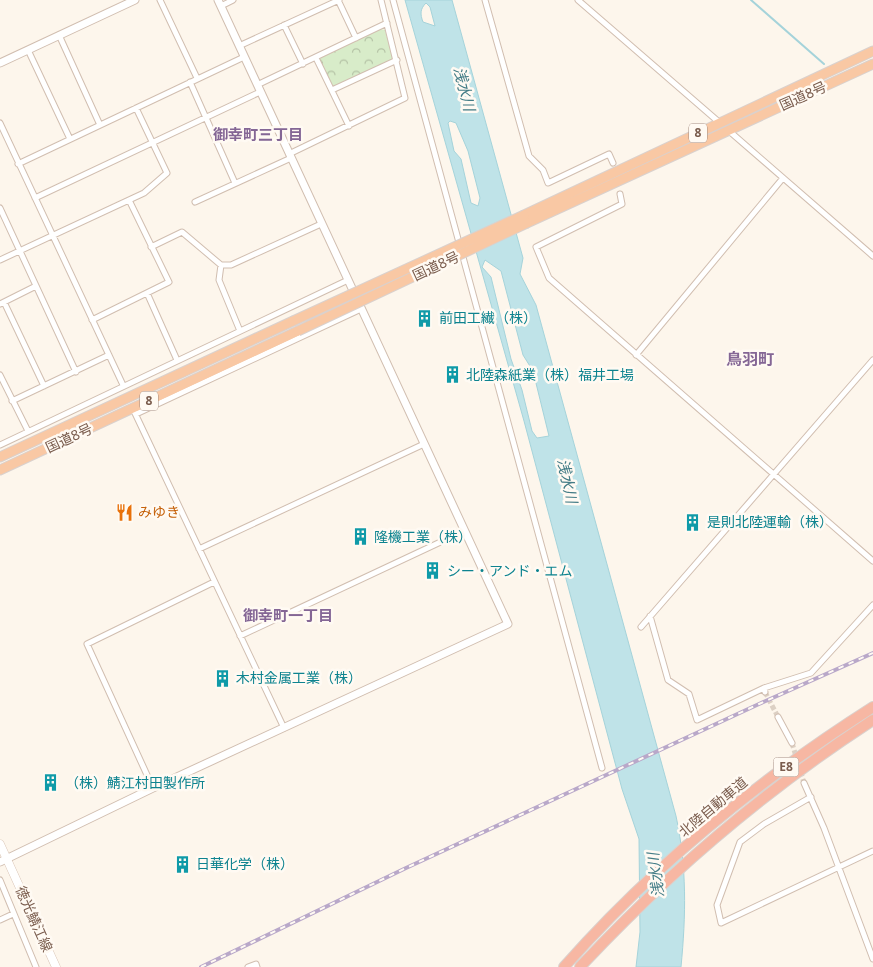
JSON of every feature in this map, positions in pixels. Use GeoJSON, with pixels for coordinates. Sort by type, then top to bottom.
{"type":"FeatureCollection","features":[{"type":"Feature","properties":{"kind":"highway","name":"国道8号"},"geometry":{"type":"LineString","coordinates":[[0,470],[134,411],[720,123],[873,52]]}},
{"type":"Feature","properties":{"kind":"highway","name":"国道8号"},"geometry":{"type":"LineString","coordinates":[[0,457],[293,321],[728,130],[873,64]]}},
{"type":"Feature","properties":{"kind":"highway","name":"北陸自動車道"},"geometry":{"type":"LineString","coordinates":[[564,967],[612,917],[702,833],[793,761],[873,707]]}},
{"type":"Feature","properties":{"kind":"highway","name":"北陸自動車道"},"geometry":{"type":"LineString","coordinates":[[580,967],[613,931],[705,845],[798,771],[873,720]]}},
{"type":"Feature","properties":{"kind":"main road","name":"徳光鯖江線"},"geometry":{"type":"LineString","coordinates":[[0,844],[4,861],[56,967]]}},
{"type":"Feature","properties":{"kind":"street"},"geometry":{"type":"LineString","coordinates":[[0,63],[135,0]]}},
{"type":"Feature","properties":{"kind":"street"},"geometry":{"type":"LineString","coordinates":[[160,0],[197,78]]}},
{"type":"Feature","properties":{"kind":"street"},"geometry":{"type":"LineString","coordinates":[[4,861],[154,788],[508,624],[219,3],[233,0]]}},
{"type":"Feature","properties":{"kind":"street"},"geometry":{"type":"LineString","coordinates":[[239,46],[338,0],[356,38]]}},
{"type":"Feature","properties":{"kind":"street"},"geometry":{"type":"LineString","coordinates":[[195,202],[405,98],[381,0]]}},
{"type":"Feature","properties":{"kind":"street"},"geometry":{"type":"LineString","coordinates":[[393,0],[602,768]]}},
{"type":"Feature","properties":{"kind":"street"},"geometry":{"type":"LineString","coordinates":[[485,0],[529,156],[543,170],[548,183],[609,154],[613,163]]}},
{"type":"Feature","properties":{"kind":"street"},"geometry":{"type":"LineString","coordinates":[[578,0],[720,123]]}},
{"type":"Feature","properties":{"kind":"street"},"geometry":{"type":"LineString","coordinates":[[35,198],[206,118],[303,64],[387,23]]}},
{"type":"Feature","properties":{"kind":"street"},"geometry":{"type":"LineString","coordinates":[[284,25],[303,64]]}},
{"type":"Feature","properties":{"kind":"street"},"geometry":{"type":"LineString","coordinates":[[59,35],[100,125]]}},
{"type":"Feature","properties":{"kind":"street"},"geometry":{"type":"LineString","coordinates":[[28,50],[70,139]]}},
{"type":"Feature","properties":{"kind":"street"},"geometry":{"type":"LineString","coordinates":[[18,164],[244,57]]}},
{"type":"Feature","properties":{"kind":"street"},"geometry":{"type":"LineString","coordinates":[[316,58],[349,126]]}},
{"type":"Feature","properties":{"kind":"street"},"geometry":{"type":"LineString","coordinates":[[332,90],[397,60]]}},
{"type":"Feature","properties":{"kind":"street"},"geometry":{"type":"LineString","coordinates":[[190,82],[235,183]]}},
{"type":"Feature","properties":{"kind":"street"},"geometry":{"type":"LineString","coordinates":[[0,260],[144,193],[167,173],[136,108]]}},
{"type":"Feature","properties":{"kind":"street"},"geometry":{"type":"LineString","coordinates":[[0,123],[123,385]]}},
{"type":"Feature","properties":{"kind":"street"},"geometry":{"type":"LineString","coordinates":[[728,130],[873,256]]}},
{"type":"Feature","properties":{"kind":"street"},"geometry":{"type":"LineString","coordinates":[[636,355],[783,178]]}},
{"type":"Feature","properties":{"kind":"street"},"geometry":{"type":"LineString","coordinates":[[620,194],[622,204],[536,247],[549,278],[873,562]]}},
{"type":"Feature","properties":{"kind":"street"},"geometry":{"type":"LineString","coordinates":[[92,320],[169,282],[130,200]]}},
{"type":"Feature","properties":{"kind":"street"},"geometry":{"type":"LineString","coordinates":[[0,208],[1,215],[20,251],[76,372]]}},
{"type":"Feature","properties":{"kind":"street"},"geometry":{"type":"LineString","coordinates":[[151,247],[182,232],[221,264],[242,261],[321,224]]}},
{"type":"Feature","properties":{"kind":"street"},"geometry":{"type":"LineString","coordinates":[[221,264],[219,280],[240,331]]}},
{"type":"Feature","properties":{"kind":"street"},"geometry":{"type":"LineString","coordinates":[[0,445],[123,385],[348,280]]}},
{"type":"Feature","properties":{"kind":"street"},"geometry":{"type":"LineString","coordinates":[[36,286],[2,303],[44,386]]}},
{"type":"Feature","properties":{"kind":"street"},"geometry":{"type":"LineString","coordinates":[[147,293],[177,360]]}},
{"type":"Feature","properties":{"kind":"street"},"geometry":{"type":"LineString","coordinates":[[284,728],[134,411],[361,309]]}},
{"type":"Feature","properties":{"kind":"street"},"geometry":{"type":"LineString","coordinates":[[12,401],[109,355]]}},
{"type":"Feature","properties":{"kind":"street"},"geometry":{"type":"LineString","coordinates":[[641,627],[873,360]]}},
{"type":"Feature","properties":{"kind":"street"},"geometry":{"type":"LineString","coordinates":[[0,375],[28,432]]}},
{"type":"Feature","properties":{"kind":"street"},"geometry":{"type":"LineString","coordinates":[[199,549],[424,444]]}},
{"type":"Feature","properties":{"kind":"street"},"geometry":{"type":"LineString","coordinates":[[240,636],[464,531]]}},
{"type":"Feature","properties":{"kind":"street"},"geometry":{"type":"LineString","coordinates":[[154,788],[88,644],[214,582]]}},
{"type":"Feature","properties":{"kind":"street"},"geometry":{"type":"LineString","coordinates":[[650,616],[668,680],[689,694],[697,720],[764,690],[811,673],[873,605]]}},
{"type":"Feature","properties":{"kind":"street"},"geometry":{"type":"LineString","coordinates":[[778,717],[792,743]]}},
{"type":"Feature","properties":{"kind":"street"},"geometry":{"type":"LineString","coordinates":[[804,783],[839,866],[873,959]]}},
{"type":"Feature","properties":{"kind":"street"},"geometry":{"type":"LineString","coordinates":[[811,797],[764,824],[740,842],[717,905],[721,923],[873,851]]}},
{"type":"Feature","properties":{"kind":"street"},"geometry":{"type":"LineString","coordinates":[[0,880],[36,967]]}},
{"type":"Feature","properties":{"kind":"street"},"geometry":{"type":"LineString","coordinates":[[0,920],[13,914]]}},
{"type":"Feature","properties":{"kind":"street"},"geometry":{"type":"LineString","coordinates":[[248,967],[256,964],[257,967]]}},
{"type":"Feature","properties":{"kind":"green space"},"geometry":{"type":"Polygon","coordinates":[[[381,29],[385,30],[393,59],[333,88],[318,59],[381,29]]]}},
{"type":"Feature","properties":{"kind":"water","name":"浅水川"},"geometry":{"type":"Polygon","coordinates":[[[405,0],[452,0],[523,258],[520,274],[536,305],[676,816],[684,872],[684,929],[681,967],[636,967],[640,932],[639,839],[622,789],[524,421],[405,0]],[[426,3],[421,12],[423,22],[435,26],[430,7],[426,3]],[[450,121],[448,123],[454,151],[461,159],[471,203],[478,206],[480,198],[468,151],[456,123],[450,121]],[[485,260],[482,267],[491,277],[511,359],[522,390],[532,431],[537,438],[549,436],[533,371],[523,355],[501,271],[485,260]]]}},
{"type":"Feature","properties":{"kind":"waterway"},"geometry":{"type":"LineString","coordinates":[[751,0],[824,64]]}},
{"type":"Feature","properties":{"kind":"tunnel"},"geometry":{"type":"LineString","coordinates":[[765,692],[778,717]]}},
{"type":"Feature","properties":{"kind":"tunnel"},"geometry":{"type":"LineString","coordinates":[[792,743],[804,783]]}},
{"type":"Feature","properties":{"kind":"railway"},"geometry":{"type":"LineString","coordinates":[[201,967],[406,868],[873,653]]}},
{"type":"Feature","properties":{"kind":"place","name":"前田工繊（株）"},"geometry":{"type":"Point","coordinates":[425,318]}},
{"type":"Feature","properties":{"kind":"place","name":"北陸森紙業（株）福井工場"},"geometry":{"type":"Point","coordinates":[452,375]}},
{"type":"Feature","properties":{"kind":"place","name":"みゆき"},"geometry":{"type":"Point","coordinates":[124,512]}},
{"type":"Feature","properties":{"kind":"place","name":"是則北陸運輸（株）"},"geometry":{"type":"Point","coordinates":[693,522]}},
{"type":"Feature","properties":{"kind":"place","name":"隆機工業（株）"},"geometry":{"type":"Point","coordinates":[360,537]}},
{"type":"Feature","properties":{"kind":"place","name":"シー・アンド・エム"},"geometry":{"type":"Point","coordinates":[433,571]}},
{"type":"Feature","properties":{"kind":"place","name":"木村金属工業（株）"},"geometry":{"type":"Point","coordinates":[222,678]}},
{"type":"Feature","properties":{"kind":"place","name":"（株）鯖江村田製作所"},"geometry":{"type":"Point","coordinates":[51,783]}},
{"type":"Feature","properties":{"kind":"place","name":"日華化学（株）"},"geometry":{"type":"Point","coordinates":[182,864]}},
{"type":"Feature","properties":{"kind":"district","name":"御幸町三丁目"},"geometry":{"type":"Point","coordinates":[258,135]}},
{"type":"Feature","properties":{"kind":"district","name":"鳥羽町"},"geometry":{"type":"Point","coordinates":[750,359]}},
{"type":"Feature","properties":{"kind":"district","name":"御幸町一丁目"},"geometry":{"type":"Point","coordinates":[288,616]}}]}
